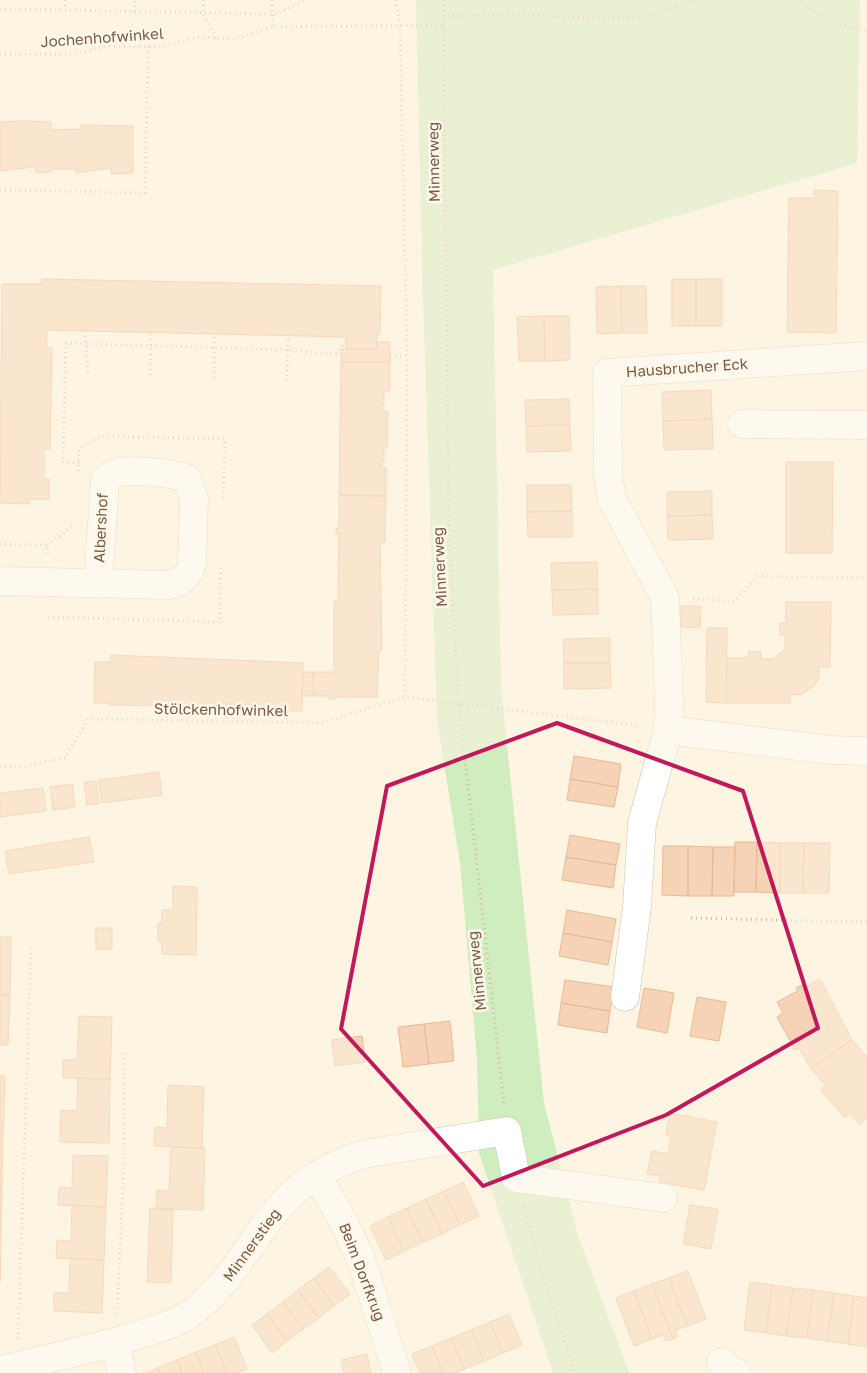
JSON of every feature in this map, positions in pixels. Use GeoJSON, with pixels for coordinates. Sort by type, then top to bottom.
{"type":"FeatureCollection","features":[{"type":"Feature","properties":{"kind":"street","name":"Hausbrucher Eck"},"geometry":{"type":"LineString","coordinates":[[625,997],[637,908],[642,823],[668,730],[665,598],[612,499],[608,474],[607,373],[867,356]]}},
{"type":"Feature","properties":{"kind":"street"},"geometry":{"type":"LineString","coordinates":[[742,424],[867,425]]}},
{"type":"Feature","properties":{"kind":"street","name":"Albershof"},"geometry":{"type":"LineString","coordinates":[[0,581],[98,584],[169,585],[181,581],[192,564],[194,500],[187,479],[177,475],[126,472],[113,474],[105,480],[98,584]]}},
{"type":"Feature","properties":{"kind":"street"},"geometry":{"type":"LineString","coordinates":[[668,730],[831,750],[867,751]]}},
{"type":"Feature","properties":{"kind":"street"},"geometry":{"type":"LineString","coordinates":[[507,1131],[516,1178],[663,1198]]}},
{"type":"Feature","properties":{"kind":"street","name":"Minnerstieg"},"geometry":{"type":"LineString","coordinates":[[9,1368],[115,1342],[171,1324],[200,1306],[226,1281],[282,1204],[317,1176],[341,1161],[364,1154],[507,1131]]}},
{"type":"Feature","properties":{"kind":"street","name":"Beim Dorfkrug"},"geometry":{"type":"LineString","coordinates":[[317,1176],[342,1219],[361,1259],[397,1373]]}},
{"type":"Feature","properties":{"kind":"street"},"geometry":{"type":"LineString","coordinates":[[115,1342],[122,1373]]}},
{"type":"Feature","properties":{"kind":"path"},"geometry":{"type":"LineString","coordinates":[[65,0],[65,10]]}},
{"type":"Feature","properties":{"kind":"path"},"geometry":{"type":"LineString","coordinates":[[134,12],[135,0]]}},
{"type":"Feature","properties":{"kind":"path"},"geometry":{"type":"LineString","coordinates":[[203,0],[203,13],[216,38]]}},
{"type":"Feature","properties":{"kind":"path"},"geometry":{"type":"LineString","coordinates":[[272,0],[273,27]]}},
{"type":"Feature","properties":{"kind":"path"},"geometry":{"type":"LineString","coordinates":[[0,9],[272,14],[288,10],[307,0]]}},
{"type":"Feature","properties":{"kind":"path"},"geometry":{"type":"LineString","coordinates":[[396,0],[400,27],[407,356],[405,697]]}},
{"type":"Feature","properties":{"kind":"path","name":"Minnerweg"},"geometry":{"type":"LineString","coordinates":[[443,0],[449,537],[459,704],[507,1131]]}},
{"type":"Feature","properties":{"kind":"path"},"geometry":{"type":"LineString","coordinates":[[443,16],[528,15],[612,19],[646,16],[694,0]]}},
{"type":"Feature","properties":{"kind":"path"},"geometry":{"type":"LineString","coordinates":[[797,0],[826,20],[845,27],[867,30]]}},
{"type":"Feature","properties":{"kind":"path","name":"Jochenhofwinkel"},"geometry":{"type":"LineString","coordinates":[[0,54],[71,54],[110,46],[159,46],[197,37],[234,38],[273,27],[444,25]]}},
{"type":"Feature","properties":{"kind":"path"},"geometry":{"type":"LineString","coordinates":[[0,190],[145,194],[148,46]]}},
{"type":"Feature","properties":{"kind":"path"},"geometry":{"type":"LineString","coordinates":[[85,331],[88,373]]}},
{"type":"Feature","properties":{"kind":"path"},"geometry":{"type":"LineString","coordinates":[[150,375],[151,332]]}},
{"type":"Feature","properties":{"kind":"path"},"geometry":{"type":"LineString","coordinates":[[214,334],[214,378]]}},
{"type":"Feature","properties":{"kind":"path"},"geometry":{"type":"LineString","coordinates":[[287,381],[288,335]]}},
{"type":"Feature","properties":{"kind":"path"},"geometry":{"type":"LineString","coordinates":[[335,355],[346,341]]}},
{"type":"Feature","properties":{"kind":"path"},"geometry":{"type":"LineString","coordinates":[[79,463],[63,462],[66,343],[288,350],[340,355]]}},
{"type":"Feature","properties":{"kind":"path"},"geometry":{"type":"LineString","coordinates":[[390,356],[407,356]]}},
{"type":"Feature","properties":{"kind":"path"},"geometry":{"type":"LineString","coordinates":[[78,472],[79,448],[102,436],[225,438],[223,506]]}},
{"type":"Feature","properties":{"kind":"path"},"geometry":{"type":"LineString","coordinates":[[47,545],[62,535],[78,520]]}},
{"type":"Feature","properties":{"kind":"path"},"geometry":{"type":"LineString","coordinates":[[48,617],[220,622],[222,564]]}},
{"type":"Feature","properties":{"kind":"path"},"geometry":{"type":"LineString","coordinates":[[665,598],[735,601],[757,576],[867,578]]}},
{"type":"Feature","properties":{"kind":"path","name":"Stölckenhofwinkel"},"geometry":{"type":"LineString","coordinates":[[0,767],[22,767],[65,758],[88,719],[320,723],[405,697],[668,730]]}},
{"type":"Feature","properties":{"kind":"path"},"geometry":{"type":"LineString","coordinates":[[691,918],[867,922]]}},
{"type":"Feature","properties":{"kind":"path"},"geometry":{"type":"LineString","coordinates":[[9,1368],[31,947]]}},
{"type":"Feature","properties":{"kind":"path"},"geometry":{"type":"LineString","coordinates":[[115,1342],[123,1185],[125,1052]]}},
{"type":"Feature","properties":{"kind":"path"},"geometry":{"type":"LineString","coordinates":[[516,1178],[541,1271],[576,1373]]}},
{"type":"Feature","properties":{"kind":"highlighted area"},"geometry":{"type":"Polygon","coordinates":[[[557,723],[743,791],[818,1028],[666,1115],[483,1186],[341,1029],[387,786],[557,723]]]}},
{"type":"Feature","properties":{"kind":"green space"},"geometry":{"type":"Polygon","coordinates":[[[416,0],[860,0],[857,163],[493,270],[501,687],[544,1103],[578,1235],[629,1373],[553,1373],[479,1153],[477,1059],[460,863],[437,720],[422,270],[416,0]]]}},
{"type":"Feature","properties":{"kind":"building"},"geometry":{"type":"Polygon","coordinates":[[[0,122],[51,122],[51,130],[81,129],[81,125],[133,126],[133,173],[111,174],[111,168],[76,173],[76,169],[51,169],[51,172],[36,173],[35,167],[0,171],[0,122]]]}},
{"type":"Feature","properties":{"kind":"building"},"geometry":{"type":"Polygon","coordinates":[[[814,190],[838,191],[836,333],[787,332],[789,198],[814,198],[814,190]]]}},
{"type":"Feature","properties":{"kind":"building"},"geometry":{"type":"Polygon","coordinates":[[[42,279],[381,286],[380,334],[377,335],[377,349],[346,349],[346,337],[47,330],[47,348],[52,348],[50,449],[44,449],[44,479],[49,479],[49,499],[29,499],[29,504],[0,503],[2,284],[42,284],[42,279]]]}},
{"type":"Feature","properties":{"kind":"building"},"geometry":{"type":"Polygon","coordinates":[[[672,279],[696,279],[696,326],[672,326],[672,279]]]}},
{"type":"Feature","properties":{"kind":"building"},"geometry":{"type":"Polygon","coordinates":[[[696,279],[722,279],[722,326],[696,326],[696,279]]]}},
{"type":"Feature","properties":{"kind":"building"},"geometry":{"type":"Polygon","coordinates":[[[621,286],[622,333],[597,334],[596,287],[621,286]]]}},
{"type":"Feature","properties":{"kind":"building"},"geometry":{"type":"Polygon","coordinates":[[[621,286],[646,286],[647,333],[622,333],[621,286]]]}},
{"type":"Feature","properties":{"kind":"building"},"geometry":{"type":"Polygon","coordinates":[[[544,316],[569,316],[570,360],[545,361],[544,316]]]}},
{"type":"Feature","properties":{"kind":"building"},"geometry":{"type":"Polygon","coordinates":[[[544,316],[545,361],[519,361],[517,317],[544,316]]]}},
{"type":"Feature","properties":{"kind":"building"},"geometry":{"type":"Polygon","coordinates":[[[377,342],[390,342],[390,362],[341,362],[341,349],[377,349],[377,342]]]}},
{"type":"Feature","properties":{"kind":"building"},"geometry":{"type":"Polygon","coordinates":[[[341,362],[390,362],[390,391],[384,391],[384,405],[382,405],[382,410],[388,411],[387,448],[384,448],[384,462],[381,462],[382,468],[386,468],[386,496],[339,495],[341,362]]]}},
{"type":"Feature","properties":{"kind":"building"},"geometry":{"type":"Polygon","coordinates":[[[711,390],[712,419],[663,421],[662,392],[711,390]]]}},
{"type":"Feature","properties":{"kind":"building"},"geometry":{"type":"Polygon","coordinates":[[[569,399],[570,425],[526,426],[525,400],[569,399]]]}},
{"type":"Feature","properties":{"kind":"building"},"geometry":{"type":"Polygon","coordinates":[[[712,419],[713,449],[664,450],[663,421],[712,419]]]}},
{"type":"Feature","properties":{"kind":"building"},"geometry":{"type":"Polygon","coordinates":[[[570,425],[571,451],[527,452],[526,426],[570,425]]]}},
{"type":"Feature","properties":{"kind":"building"},"geometry":{"type":"Polygon","coordinates":[[[786,462],[833,462],[832,553],[786,553],[786,462]]]}},
{"type":"Feature","properties":{"kind":"building"},"geometry":{"type":"Polygon","coordinates":[[[527,485],[571,485],[572,511],[527,512],[527,485]]]}},
{"type":"Feature","properties":{"kind":"building"},"geometry":{"type":"Polygon","coordinates":[[[712,491],[712,515],[667,516],[667,492],[712,491]]]}},
{"type":"Feature","properties":{"kind":"building"},"geometry":{"type":"Polygon","coordinates":[[[339,495],[386,496],[385,542],[380,542],[382,650],[379,650],[377,697],[336,697],[336,699],[329,699],[329,696],[314,696],[313,672],[334,672],[334,601],[338,601],[339,533],[336,534],[336,528],[339,529],[339,495]]]}},
{"type":"Feature","properties":{"kind":"building"},"geometry":{"type":"Polygon","coordinates":[[[572,511],[572,537],[528,537],[527,512],[572,511]]]}},
{"type":"Feature","properties":{"kind":"building"},"geometry":{"type":"Polygon","coordinates":[[[712,515],[713,539],[668,540],[667,516],[712,515]]]}},
{"type":"Feature","properties":{"kind":"building"},"geometry":{"type":"Polygon","coordinates":[[[597,562],[598,589],[552,590],[551,563],[597,562]]]}},
{"type":"Feature","properties":{"kind":"building"},"geometry":{"type":"Polygon","coordinates":[[[598,589],[598,614],[553,615],[552,590],[598,589]]]}},
{"type":"Feature","properties":{"kind":"building"},"geometry":{"type":"Polygon","coordinates":[[[786,602],[831,602],[830,667],[819,667],[819,677],[815,685],[801,695],[791,694],[790,703],[726,703],[727,658],[748,658],[749,651],[761,652],[761,659],[773,659],[785,649],[785,635],[780,635],[780,623],[786,623],[786,602]]]}},
{"type":"Feature","properties":{"kind":"building"},"geometry":{"type":"Polygon","coordinates":[[[681,606],[701,606],[700,628],[681,627],[681,606]]]}},
{"type":"Feature","properties":{"kind":"building"},"geometry":{"type":"Polygon","coordinates":[[[707,628],[727,628],[726,703],[706,702],[707,628]]]}},
{"type":"Feature","properties":{"kind":"building"},"geometry":{"type":"Polygon","coordinates":[[[610,638],[610,663],[564,663],[563,639],[610,638]]]}},
{"type":"Feature","properties":{"kind":"building"},"geometry":{"type":"Polygon","coordinates":[[[111,655],[303,663],[302,711],[260,710],[260,705],[220,704],[220,707],[109,705],[110,703],[94,703],[95,662],[111,662],[111,655]]]}},
{"type":"Feature","properties":{"kind":"building"},"geometry":{"type":"Polygon","coordinates":[[[564,663],[610,663],[611,688],[564,689],[564,663]]]}},
{"type":"Feature","properties":{"kind":"building"},"geometry":{"type":"Polygon","coordinates":[[[303,672],[313,672],[314,696],[302,696],[303,672]]]}},
{"type":"Feature","properties":{"kind":"building"},"geometry":{"type":"Polygon","coordinates":[[[574,756],[621,764],[618,787],[570,779],[574,756]]]}},
{"type":"Feature","properties":{"kind":"building"},"geometry":{"type":"Polygon","coordinates":[[[159,772],[162,795],[102,803],[99,780],[159,772]]]}},
{"type":"Feature","properties":{"kind":"building"},"geometry":{"type":"Polygon","coordinates":[[[570,779],[618,787],[614,807],[567,800],[570,779]]]}},
{"type":"Feature","properties":{"kind":"building"},"geometry":{"type":"Polygon","coordinates":[[[96,781],[99,804],[87,805],[84,782],[96,781]]]}},
{"type":"Feature","properties":{"kind":"building"},"geometry":{"type":"Polygon","coordinates":[[[72,784],[75,807],[53,810],[50,787],[72,784]]]}},
{"type":"Feature","properties":{"kind":"building"},"geometry":{"type":"Polygon","coordinates":[[[43,788],[46,811],[0,817],[0,793],[43,788]]]}},
{"type":"Feature","properties":{"kind":"building"},"geometry":{"type":"Polygon","coordinates":[[[570,835],[620,844],[616,865],[566,857],[570,835]]]}},
{"type":"Feature","properties":{"kind":"building"},"geometry":{"type":"Polygon","coordinates":[[[89,837],[94,862],[9,874],[5,851],[89,837]]]}},
{"type":"Feature","properties":{"kind":"building"},"geometry":{"type":"Polygon","coordinates":[[[735,842],[757,842],[756,892],[734,892],[735,842]]]}},
{"type":"Feature","properties":{"kind":"building"},"geometry":{"type":"Polygon","coordinates":[[[757,842],[780,843],[780,893],[756,892],[757,842]]]}},
{"type":"Feature","properties":{"kind":"building"},"geometry":{"type":"Polygon","coordinates":[[[780,843],[804,843],[803,893],[780,893],[780,843]]]}},
{"type":"Feature","properties":{"kind":"building"},"geometry":{"type":"Polygon","coordinates":[[[804,843],[830,843],[829,893],[803,893],[804,843]]]}},
{"type":"Feature","properties":{"kind":"building"},"geometry":{"type":"Polygon","coordinates":[[[663,846],[688,846],[688,896],[662,895],[663,846]]]}},
{"type":"Feature","properties":{"kind":"building"},"geometry":{"type":"Polygon","coordinates":[[[688,846],[713,847],[712,896],[688,896],[688,846]]]}},
{"type":"Feature","properties":{"kind":"building"},"geometry":{"type":"Polygon","coordinates":[[[713,847],[735,847],[734,896],[712,896],[713,847]]]}},
{"type":"Feature","properties":{"kind":"building"},"geometry":{"type":"Polygon","coordinates":[[[566,857],[616,865],[613,888],[562,880],[566,857]]]}},
{"type":"Feature","properties":{"kind":"building"},"geometry":{"type":"Polygon","coordinates":[[[173,886],[197,887],[196,955],[162,954],[162,941],[158,941],[158,924],[162,924],[162,910],[173,910],[173,886]]]}},
{"type":"Feature","properties":{"kind":"building"},"geometry":{"type":"Polygon","coordinates":[[[567,910],[616,919],[612,942],[563,933],[567,910]]]}},
{"type":"Feature","properties":{"kind":"building"},"geometry":{"type":"Polygon","coordinates":[[[96,928],[112,928],[112,949],[96,949],[96,928]]]}},
{"type":"Feature","properties":{"kind":"building"},"geometry":{"type":"Polygon","coordinates":[[[563,933],[612,942],[608,965],[559,956],[563,933]]]}},
{"type":"Feature","properties":{"kind":"building"},"geometry":{"type":"Polygon","coordinates":[[[0,937],[11,937],[10,995],[0,995],[0,937]]]}},
{"type":"Feature","properties":{"kind":"building"},"geometry":{"type":"Polygon","coordinates":[[[820,979],[852,1040],[811,1069],[799,1048],[795,1050],[777,1017],[783,1013],[777,1002],[798,991],[796,988],[804,984],[806,987],[820,979]]]}},
{"type":"Feature","properties":{"kind":"building"},"geometry":{"type":"Polygon","coordinates":[[[565,980],[614,987],[610,1011],[561,1003],[565,980]]]}},
{"type":"Feature","properties":{"kind":"building"},"geometry":{"type":"Polygon","coordinates":[[[644,988],[674,993],[667,1033],[637,1027],[644,988]]]}},
{"type":"Feature","properties":{"kind":"building"},"geometry":{"type":"Polygon","coordinates":[[[0,995],[10,995],[8,1045],[0,1045],[0,995]]]}},
{"type":"Feature","properties":{"kind":"building"},"geometry":{"type":"Polygon","coordinates":[[[697,997],[726,1002],[719,1041],[690,1036],[697,997]]]}},
{"type":"Feature","properties":{"kind":"building"},"geometry":{"type":"Polygon","coordinates":[[[561,1003],[610,1011],[607,1033],[558,1025],[561,1003]]]}},
{"type":"Feature","properties":{"kind":"building"},"geometry":{"type":"Polygon","coordinates":[[[79,1016],[112,1017],[110,1079],[63,1078],[63,1060],[77,1060],[79,1016]]]}},
{"type":"Feature","properties":{"kind":"building"},"geometry":{"type":"Polygon","coordinates":[[[450,1021],[454,1061],[429,1064],[424,1024],[450,1021]]]}},
{"type":"Feature","properties":{"kind":"building"},"geometry":{"type":"Polygon","coordinates":[[[424,1024],[429,1064],[403,1067],[398,1027],[424,1024]]]}},
{"type":"Feature","properties":{"kind":"building"},"geometry":{"type":"Polygon","coordinates":[[[362,1036],[365,1062],[335,1066],[332,1040],[362,1036]]]}},
{"type":"Feature","properties":{"kind":"building"},"geometry":{"type":"Polygon","coordinates":[[[852,1040],[867,1057],[867,1118],[860,1125],[850,1114],[845,1118],[821,1090],[825,1085],[811,1069],[852,1040]]]}},
{"type":"Feature","properties":{"kind":"building"},"geometry":{"type":"Polygon","coordinates":[[[0,1076],[5,1076],[3,1136],[0,1135],[0,1076]]]}},
{"type":"Feature","properties":{"kind":"building"},"geometry":{"type":"Polygon","coordinates":[[[78,1078],[110,1079],[109,1143],[60,1142],[61,1110],[77,1111],[78,1078]]]}},
{"type":"Feature","properties":{"kind":"building"},"geometry":{"type":"Polygon","coordinates":[[[168,1085],[204,1087],[202,1148],[154,1146],[155,1127],[167,1128],[168,1085]]]}},
{"type":"Feature","properties":{"kind":"building"},"geometry":{"type":"Polygon","coordinates":[[[670,1113],[717,1122],[704,1190],[659,1182],[661,1176],[647,1174],[652,1151],[668,1154],[671,1136],[666,1136],[670,1113]]]}},
{"type":"Feature","properties":{"kind":"building"},"geometry":{"type":"Polygon","coordinates":[[[0,1135],[3,1136],[2,1187],[0,1187],[0,1135]]]}},
{"type":"Feature","properties":{"kind":"building"},"geometry":{"type":"Polygon","coordinates":[[[171,1147],[205,1148],[203,1210],[156,1209],[157,1190],[169,1191],[171,1147]]]}},
{"type":"Feature","properties":{"kind":"building"},"geometry":{"type":"Polygon","coordinates":[[[73,1155],[108,1156],[106,1207],[58,1205],[59,1187],[72,1188],[73,1155]]]}},
{"type":"Feature","properties":{"kind":"building"},"geometry":{"type":"Polygon","coordinates":[[[463,1182],[479,1216],[460,1225],[444,1191],[463,1182]]]}},
{"type":"Feature","properties":{"kind":"building"},"geometry":{"type":"Polygon","coordinates":[[[0,1187],[2,1187],[1,1239],[0,1239],[0,1187]]]}},
{"type":"Feature","properties":{"kind":"building"},"geometry":{"type":"Polygon","coordinates":[[[444,1191],[460,1225],[442,1234],[426,1199],[444,1191]]]}},
{"type":"Feature","properties":{"kind":"building"},"geometry":{"type":"Polygon","coordinates":[[[426,1199],[442,1234],[423,1242],[407,1208],[426,1199]]]}},
{"type":"Feature","properties":{"kind":"building"},"geometry":{"type":"Polygon","coordinates":[[[72,1205],[106,1207],[104,1260],[56,1258],[57,1240],[71,1241],[72,1205]]]}},
{"type":"Feature","properties":{"kind":"building"},"geometry":{"type":"Polygon","coordinates":[[[690,1205],[718,1209],[711,1249],[683,1244],[690,1205]]]}},
{"type":"Feature","properties":{"kind":"building"},"geometry":{"type":"Polygon","coordinates":[[[150,1208],[173,1209],[171,1283],[147,1282],[150,1208]]]}},
{"type":"Feature","properties":{"kind":"building"},"geometry":{"type":"Polygon","coordinates":[[[407,1208],[423,1242],[404,1251],[388,1217],[407,1208]]]}},
{"type":"Feature","properties":{"kind":"building"},"geometry":{"type":"Polygon","coordinates":[[[388,1217],[404,1251],[386,1260],[370,1226],[388,1217]]]}},
{"type":"Feature","properties":{"kind":"building"},"geometry":{"type":"Polygon","coordinates":[[[0,1239],[1,1239],[0,1282],[0,1239]]]}},
{"type":"Feature","properties":{"kind":"building"},"geometry":{"type":"Polygon","coordinates":[[[70,1258],[104,1260],[102,1313],[54,1311],[54,1293],[69,1293],[70,1258]]]}},
{"type":"Feature","properties":{"kind":"building"},"geometry":{"type":"Polygon","coordinates":[[[329,1267],[350,1294],[334,1306],[314,1278],[329,1267]]]}},
{"type":"Feature","properties":{"kind":"building"},"geometry":{"type":"Polygon","coordinates":[[[688,1271],[706,1319],[687,1326],[669,1278],[688,1271]]]}},
{"type":"Feature","properties":{"kind":"building"},"geometry":{"type":"Polygon","coordinates":[[[314,1278],[334,1306],[319,1318],[298,1290],[314,1278]]]}},
{"type":"Feature","properties":{"kind":"building"},"geometry":{"type":"Polygon","coordinates":[[[669,1278],[687,1326],[676,1330],[678,1337],[673,1339],[652,1284],[669,1278]]]}},
{"type":"Feature","properties":{"kind":"building"},"geometry":{"type":"Polygon","coordinates":[[[750,1282],[772,1285],[766,1333],[744,1330],[750,1282]]]}},
{"type":"Feature","properties":{"kind":"building"},"geometry":{"type":"Polygon","coordinates":[[[652,1284],[673,1339],[666,1341],[663,1335],[652,1339],[634,1291],[652,1284]]]}},
{"type":"Feature","properties":{"kind":"building"},"geometry":{"type":"Polygon","coordinates":[[[772,1285],[793,1288],[786,1336],[766,1333],[772,1285]]]}},
{"type":"Feature","properties":{"kind":"building"},"geometry":{"type":"Polygon","coordinates":[[[793,1288],[813,1290],[807,1338],[786,1336],[793,1288]]]}},
{"type":"Feature","properties":{"kind":"building"},"geometry":{"type":"Polygon","coordinates":[[[298,1290],[319,1318],[303,1329],[283,1302],[298,1290]]]}},
{"type":"Feature","properties":{"kind":"building"},"geometry":{"type":"Polygon","coordinates":[[[813,1290],[834,1293],[827,1341],[807,1338],[813,1290]]]}},
{"type":"Feature","properties":{"kind":"building"},"geometry":{"type":"Polygon","coordinates":[[[634,1291],[652,1339],[634,1346],[616,1298],[634,1291]]]}},
{"type":"Feature","properties":{"kind":"building"},"geometry":{"type":"Polygon","coordinates":[[[834,1293],[854,1296],[848,1344],[827,1341],[834,1293]]]}},
{"type":"Feature","properties":{"kind":"building"},"geometry":{"type":"Polygon","coordinates":[[[854,1296],[867,1298],[867,1347],[848,1344],[854,1296]]]}},
{"type":"Feature","properties":{"kind":"building"},"geometry":{"type":"Polygon","coordinates":[[[283,1302],[303,1329],[287,1341],[267,1314],[283,1302]]]}},
{"type":"Feature","properties":{"kind":"building"},"geometry":{"type":"Polygon","coordinates":[[[267,1314],[287,1341],[272,1353],[252,1325],[267,1314]]]}},
{"type":"Feature","properties":{"kind":"building"},"geometry":{"type":"Polygon","coordinates":[[[509,1314],[522,1345],[503,1353],[490,1322],[509,1314]]]}},
{"type":"Feature","properties":{"kind":"building"},"geometry":{"type":"Polygon","coordinates":[[[490,1322],[503,1353],[484,1361],[471,1330],[490,1322]]]}},
{"type":"Feature","properties":{"kind":"building"},"geometry":{"type":"Polygon","coordinates":[[[471,1330],[484,1361],[464,1369],[451,1338],[471,1330]]]}},
{"type":"Feature","properties":{"kind":"building"},"geometry":{"type":"Polygon","coordinates":[[[234,1337],[247,1369],[238,1373],[227,1373],[215,1345],[234,1337]]]}},
{"type":"Feature","properties":{"kind":"building"},"geometry":{"type":"Polygon","coordinates":[[[451,1338],[464,1369],[455,1373],[443,1373],[432,1346],[451,1338]]]}},
{"type":"Feature","properties":{"kind":"building"},"geometry":{"type":"Polygon","coordinates":[[[215,1345],[227,1373],[204,1373],[196,1352],[215,1345]]]}},
{"type":"Feature","properties":{"kind":"building"},"geometry":{"type":"Polygon","coordinates":[[[432,1346],[443,1373],[420,1373],[412,1354],[432,1346]]]}},
{"type":"Feature","properties":{"kind":"building"},"geometry":{"type":"Polygon","coordinates":[[[196,1352],[204,1373],[182,1373],[177,1360],[196,1352]]]}},
{"type":"Feature","properties":{"kind":"building"},"geometry":{"type":"Polygon","coordinates":[[[367,1354],[371,1373],[344,1373],[341,1360],[367,1354]]]}},
{"type":"Feature","properties":{"kind":"building"},"geometry":{"type":"Polygon","coordinates":[[[177,1360],[182,1373],[160,1373],[158,1368],[177,1360]]]}},
{"type":"Feature","properties":{"kind":"building"},"geometry":{"type":"Polygon","coordinates":[[[158,1368],[160,1373],[146,1373],[158,1368]]]}}]}
